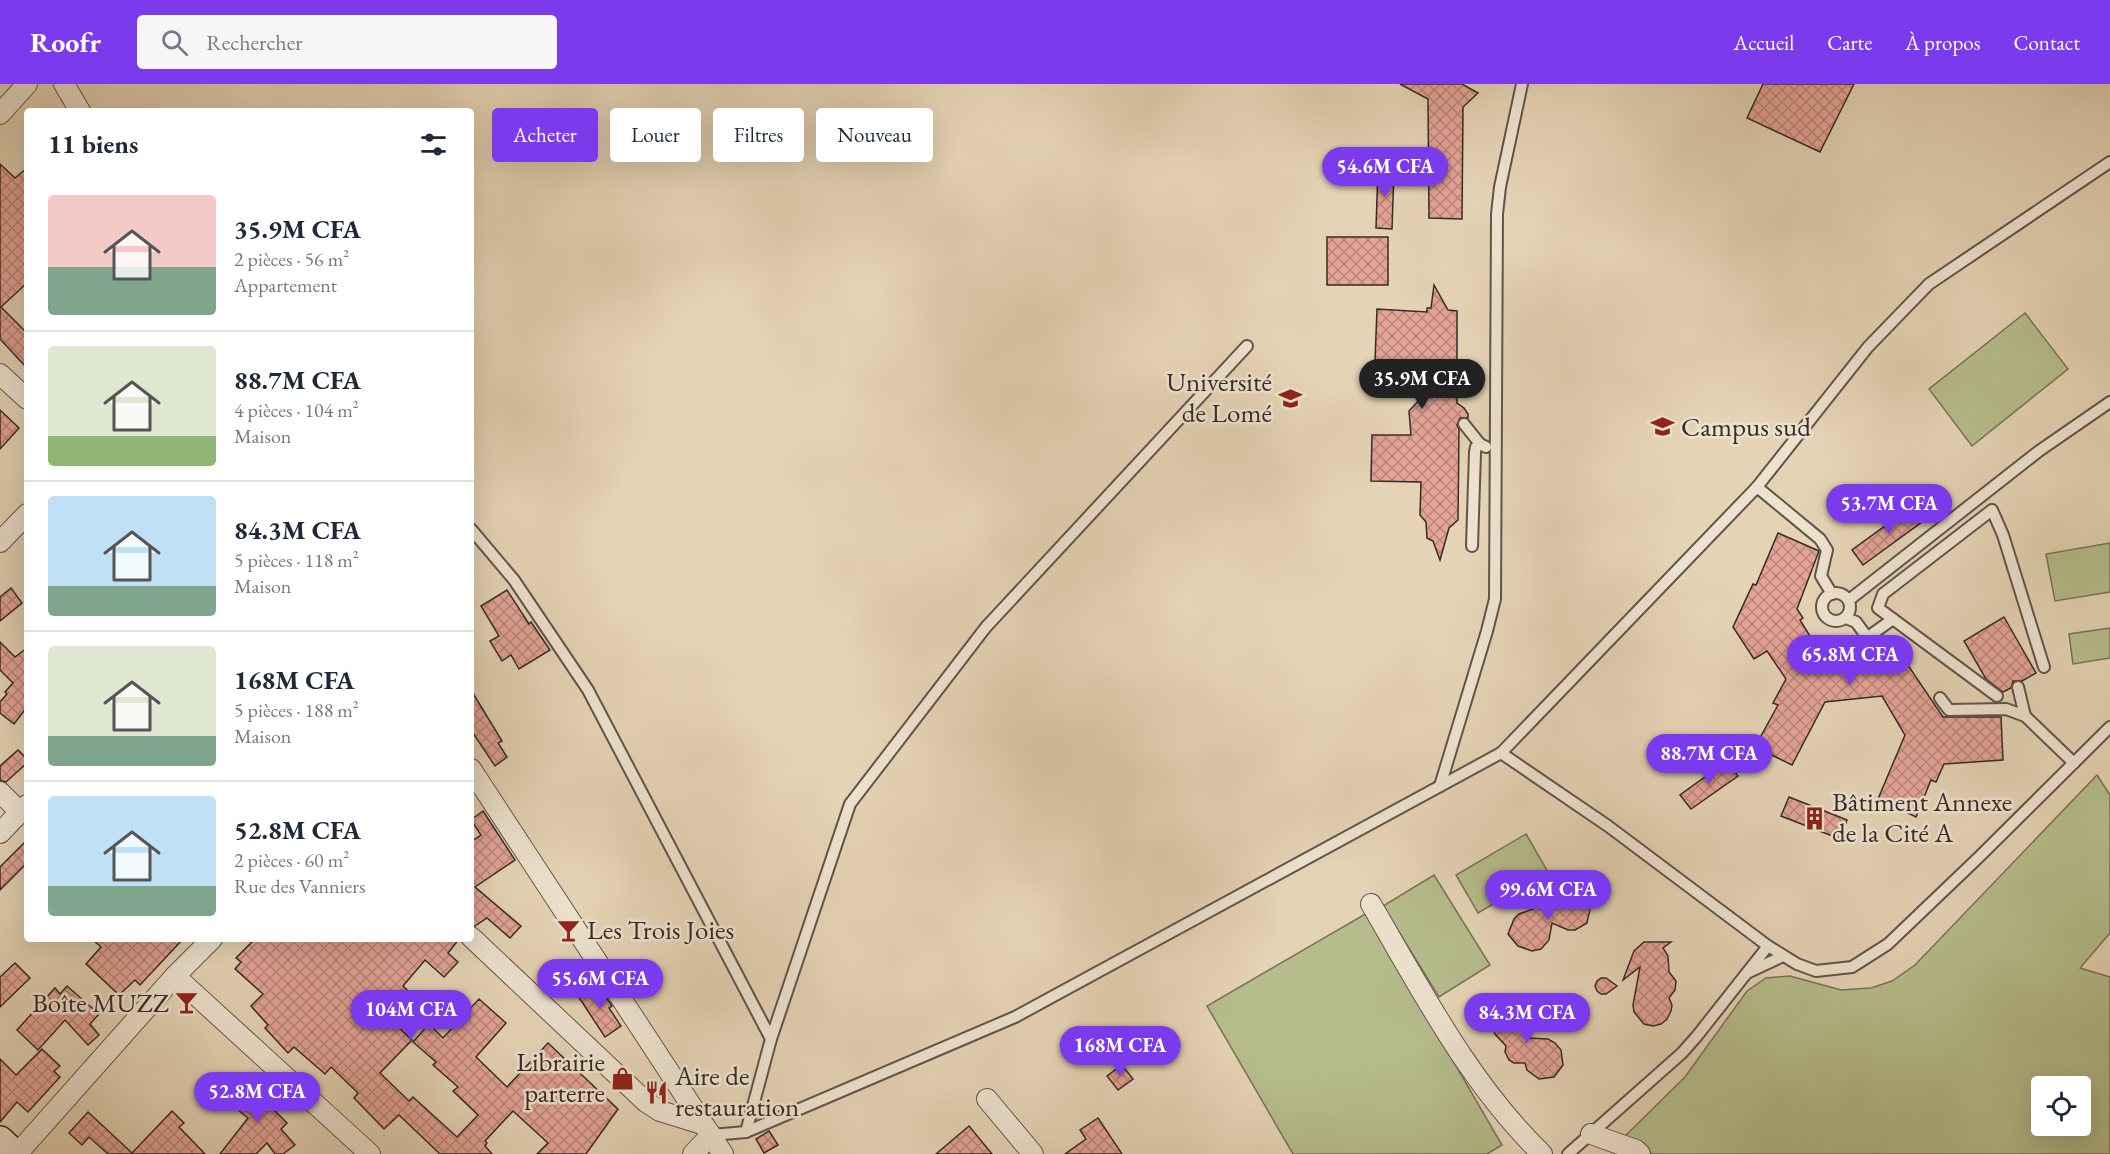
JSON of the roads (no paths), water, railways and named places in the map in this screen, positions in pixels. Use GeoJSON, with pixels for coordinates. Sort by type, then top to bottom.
{"type":"FeatureCollection","features":[{"type":"Feature","properties":{"kind":"street"},"geometry":{"type":"LineString","coordinates":[[0,114],[27,84]]}},
{"type":"Feature","properties":{"kind":"street"},"geometry":{"type":"LineString","coordinates":[[64,84],[78,108]]}},
{"type":"Feature","properties":{"kind":"street"},"geometry":{"type":"LineString","coordinates":[[0,374],[24,396]]}},
{"type":"Feature","properties":{"kind":"street"},"geometry":{"type":"LineString","coordinates":[[0,542],[24,517]]}},
{"type":"Feature","properties":{"kind":"street"},"geometry":{"type":"LineString","coordinates":[[474,773],[723,1154]]}},
{"type":"Feature","properties":{"kind":"street"},"geometry":{"type":"LineString","coordinates":[[0,792],[24,808],[0,833]]}},
{"type":"Feature","properties":{"kind":"street"},"geometry":{"type":"LineString","coordinates":[[1371,904],[1433,1010],[1483,1087],[1521,1134],[1542,1154]]}},
{"type":"Feature","properties":{"kind":"street"},"geometry":{"type":"LineString","coordinates":[[474,940],[653,1108],[707,1129]]}},
{"type":"Feature","properties":{"kind":"street"},"geometry":{"type":"LineString","coordinates":[[16,1148],[209,942]]}},
{"type":"Feature","properties":{"kind":"street"},"geometry":{"type":"LineString","coordinates":[[175,976],[370,1154]]}},
{"type":"Feature","properties":{"kind":"street"},"geometry":{"type":"LineString","coordinates":[[987,1100],[1033,1154]]}},
{"type":"Feature","properties":{"kind":"street"},"geometry":{"type":"LineString","coordinates":[[693,1154],[707,1129]]}},
{"type":"Feature","properties":{"kind":"street"},"geometry":{"type":"LineString","coordinates":[[1591,1134],[1636,1150],[1640,1154]]}},
{"type":"Feature","properties":{"kind":"lane"},"geometry":{"type":"LineString","coordinates":[[1440,786],[1495,599],[1497,214],[1500,187],[1522,84]]}},
{"type":"Feature","properties":{"kind":"lane"},"geometry":{"type":"LineString","coordinates":[[707,1129],[746,1132],[1015,1017],[1501,753],[1757,487],[1868,347],[1929,284],[2110,162]]}},
{"type":"Feature","properties":{"kind":"lane"},"geometry":{"type":"LineString","coordinates":[[746,1132],[771,1039],[850,804],[986,627],[1247,346]]}},
{"type":"Feature","properties":{"kind":"lane"},"geometry":{"type":"LineString","coordinates":[[1849,600],[2039,452],[2110,402]]}},
{"type":"Feature","properties":{"kind":"lane"},"geometry":{"type":"LineString","coordinates":[[1464,424],[1480,444],[1496,451]]}},
{"type":"Feature","properties":{"kind":"lane"},"geometry":{"type":"LineString","coordinates":[[1472,546],[1475,452],[1476,447],[1480,444]]}},
{"type":"Feature","properties":{"kind":"lane"},"geometry":{"type":"LineString","coordinates":[[1757,487],[1820,539],[1827,550],[1821,576],[1832,594],[1844,596],[1849,600],[1850,612],[1841,621],[1835,621],[1824,615],[1823,602],[1832,594]]}},
{"type":"Feature","properties":{"kind":"lane"},"geometry":{"type":"LineString","coordinates":[[1996,696],[1878,608],[1883,594],[1992,510],[2003,535],[2044,668]]}},
{"type":"Feature","properties":{"kind":"lane"},"geometry":{"type":"LineString","coordinates":[[474,533],[514,580],[588,690],[771,1039]]}},
{"type":"Feature","properties":{"kind":"lane"},"geometry":{"type":"LineString","coordinates":[[1846,618],[1856,622],[1875,648]]}},
{"type":"Feature","properties":{"kind":"lane"},"geometry":{"type":"LineString","coordinates":[[1868,637],[1893,619]]}},
{"type":"Feature","properties":{"kind":"lane"},"geometry":{"type":"LineString","coordinates":[[2018,687],[2025,716]]}},
{"type":"Feature","properties":{"kind":"lane"},"geometry":{"type":"LineString","coordinates":[[1940,698],[1949,710],[2006,709],[2025,716],[2074,763]]}},
{"type":"Feature","properties":{"kind":"lane"},"geometry":{"type":"LineString","coordinates":[[1501,753],[1608,826],[1768,946],[1783,956],[1816,971],[1852,967],[1888,944],[2110,727]]}},
{"type":"Feature","properties":{"kind":"lane"},"geometry":{"type":"LineString","coordinates":[[1568,1154],[1682,1053],[1768,946]]}},
{"type":"Feature","properties":{"kind":"lane"},"geometry":{"type":"LineString","coordinates":[[1744,975],[1783,956]]}},
{"type":"Feature","properties":{"kind":"place","name":"Université de Lomé"},"geometry":{"type":"Point","coordinates":[1290,398]}},
{"type":"Feature","properties":{"kind":"place","name":"Campus sud"},"geometry":{"type":"Point","coordinates":[1663,427]}},
{"type":"Feature","properties":{"kind":"place","name":"Bâtiment Annexe de la Cité A"},"geometry":{"type":"Point","coordinates":[1814,818]}},
{"type":"Feature","properties":{"kind":"place","name":"Les Trois Joies"},"geometry":{"type":"Point","coordinates":[569,930]}},
{"type":"Feature","properties":{"kind":"place","name":"Boîte MUZZ"},"geometry":{"type":"Point","coordinates":[187,1003]}},
{"type":"Feature","properties":{"kind":"place","name":"Librairie parterre"},"geometry":{"type":"Point","coordinates":[623,1078]}},
{"type":"Feature","properties":{"kind":"place","name":"Aire de restauration"},"geometry":{"type":"Point","coordinates":[657,1092]}}]}
